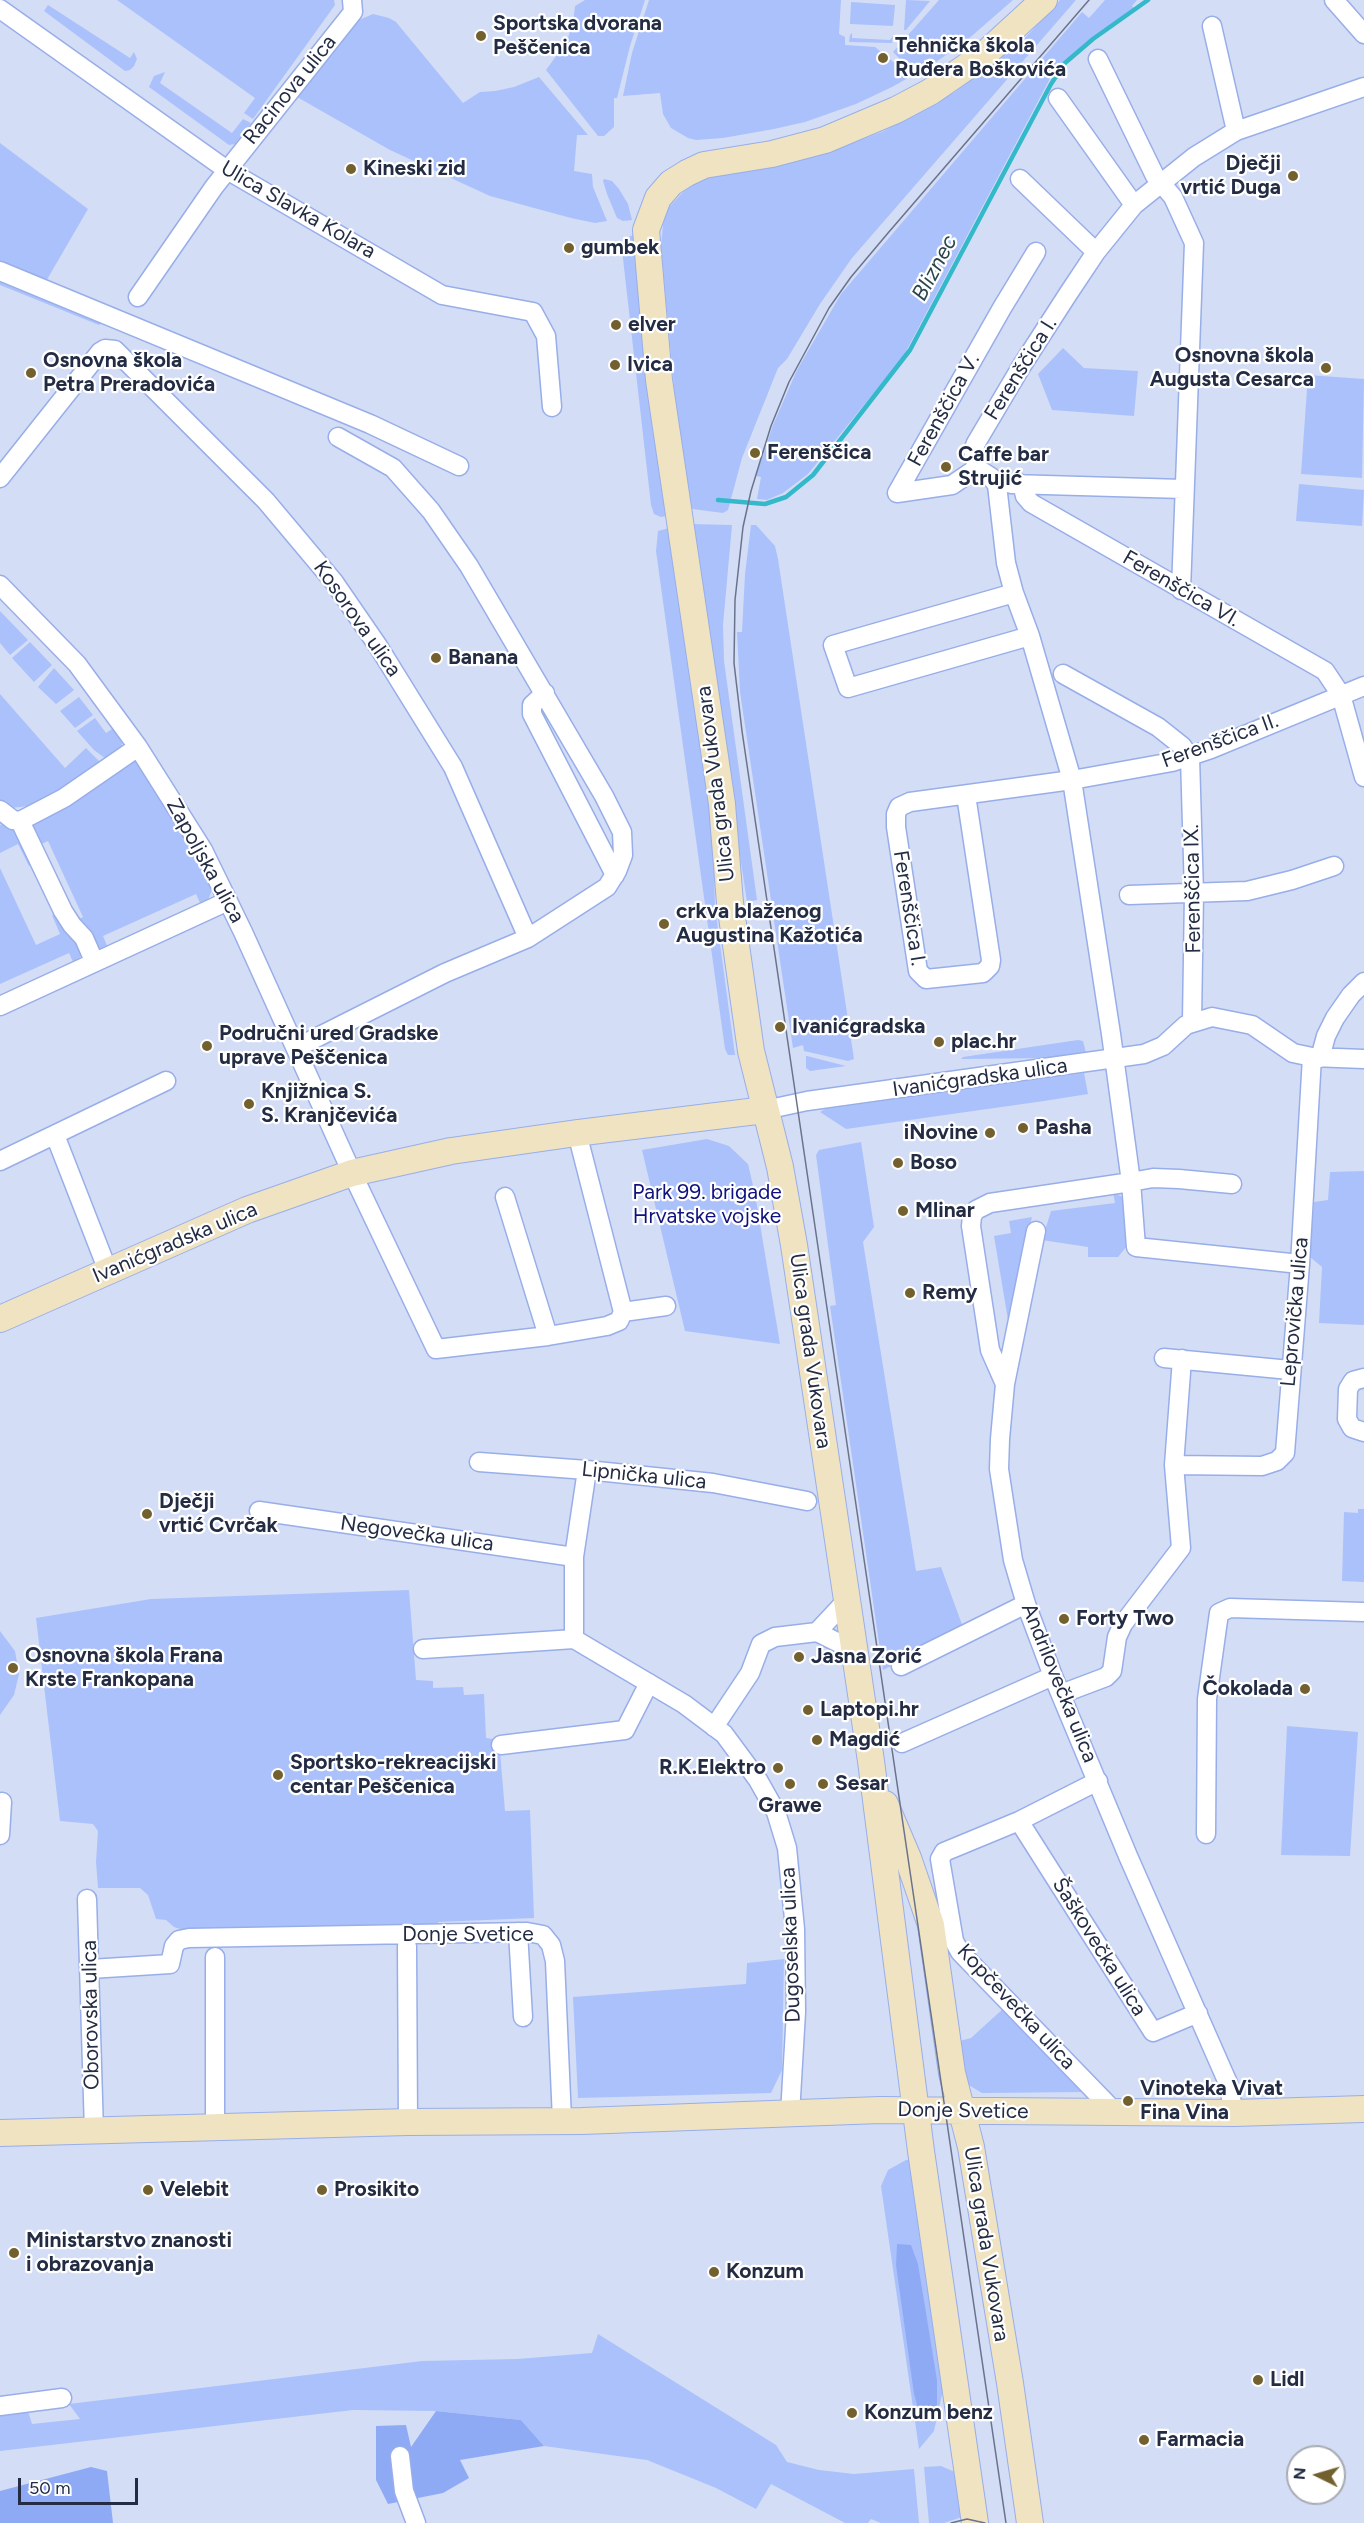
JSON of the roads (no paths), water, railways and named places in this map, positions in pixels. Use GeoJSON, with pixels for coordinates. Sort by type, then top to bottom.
{"type":"FeatureCollection","features":[{"type":"Feature","properties":{"kind":"street","name":"Racinova ulica"},"geometry":{"type":"LineString","coordinates":[[138,297],[227,170],[353,12],[352,0]]}},
{"type":"Feature","properties":{"kind":"street","name":"Ulica grada Vukovara"},"geometry":{"type":"LineString","coordinates":[[975,2523],[921,2151],[872,1761],[794,1245],[780,1167],[751,1051],[730,903],[722,804],[659,380],[646,230],[658,198],[672,183],[693,170],[814,143],[864,126],[930,92],[985,54],[1044,0]]}},
{"type":"Feature","properties":{"kind":"street"},"geometry":{"type":"LineString","coordinates":[[1334,0],[1364,34]]}},
{"type":"Feature","properties":{"kind":"street","name":"Ulica Slavka Kolara"},"geometry":{"type":"LineString","coordinates":[[0,9],[227,170],[442,295],[533,312],[546,336],[552,407]]}},
{"type":"Feature","properties":{"kind":"street"},"geometry":{"type":"LineString","coordinates":[[1212,26],[1241,130]]}},
{"type":"Feature","properties":{"kind":"street"},"geometry":{"type":"LineString","coordinates":[[1098,58],[1155,176],[1173,197],[1194,243],[1181,590]]}},
{"type":"Feature","properties":{"kind":"street","name":"Ferenščica I."},"geometry":{"type":"LineString","coordinates":[[977,468],[973,456],[976,443],[1096,252],[1134,205],[1194,156],[1241,130],[1364,87]]}},
{"type":"Feature","properties":{"kind":"street"},"geometry":{"type":"LineString","coordinates":[[1058,98],[1134,205]]}},
{"type":"Feature","properties":{"kind":"street"},"geometry":{"type":"LineString","coordinates":[[1020,179],[1096,252]]}},
{"type":"Feature","properties":{"kind":"street","name":"Ferenščica V."},"geometry":{"type":"LineString","coordinates":[[977,468],[952,485],[897,494],[1036,252]]}},
{"type":"Feature","properties":{"kind":"street"},"geometry":{"type":"LineString","coordinates":[[0,271],[370,424],[459,466]]}},
{"type":"Feature","properties":{"kind":"street","name":"Kosorova ulica"},"geometry":{"type":"LineString","coordinates":[[0,478],[100,352],[105,349],[115,350],[266,501],[334,582],[378,646],[449,762],[528,938]]}},
{"type":"Feature","properties":{"kind":"street"},"geometry":{"type":"LineString","coordinates":[[296,1048],[444,973],[528,938],[607,887],[623,855],[622,832],[604,796],[469,566],[431,511],[393,468],[338,437]]}},
{"type":"Feature","properties":{"kind":"street"},"geometry":{"type":"LineString","coordinates":[[977,468],[991,477],[997,485],[1006,563],[1072,780],[1115,1060],[1131,1182],[1136,1247],[1300,1264]]}},
{"type":"Feature","properties":{"kind":"street","name":"Ferenščica VI."},"geometry":{"type":"LineString","coordinates":[[1022,484],[1025,496],[1031,503],[1325,671],[1341,695]]}},
{"type":"Feature","properties":{"kind":"street"},"geometry":{"type":"LineString","coordinates":[[997,485],[1183,489]]}},
{"type":"Feature","properties":{"kind":"street","name":"Zapoljska ulica"},"geometry":{"type":"LineString","coordinates":[[0,585],[77,664],[138,747],[202,850],[228,901],[352,1173]]}},
{"type":"Feature","properties":{"kind":"street"},"geometry":{"type":"LineString","coordinates":[[1014,593],[833,645],[848,688],[1030,636]]}},
{"type":"Feature","properties":{"kind":"street"},"geometry":{"type":"LineString","coordinates":[[1063,674],[1158,727],[1182,746],[1190,757]]}},
{"type":"Feature","properties":{"kind":"street","name":"Ferenščica II."},"geometry":{"type":"LineString","coordinates":[[1072,780],[1190,757],[1364,687]]}},
{"type":"Feature","properties":{"kind":"street"},"geometry":{"type":"LineString","coordinates":[[545,693],[532,705],[532,714],[615,874]]}},
{"type":"Feature","properties":{"kind":"street"},"geometry":{"type":"LineString","coordinates":[[1341,695],[1364,777]]}},
{"type":"Feature","properties":{"kind":"street"},"geometry":{"type":"LineString","coordinates":[[0,810],[13,820],[20,821],[64,798],[138,747]]}},
{"type":"Feature","properties":{"kind":"street","name":"Ferenščica IX."},"geometry":{"type":"LineString","coordinates":[[1190,757],[1194,894],[1192,1021]]}},
{"type":"Feature","properties":{"kind":"street","name":"Ferenščica I."},"geometry":{"type":"LineString","coordinates":[[966,795],[991,960],[990,966],[983,973],[926,979],[918,970],[896,814],[899,807],[909,802],[1072,780]]}},
{"type":"Feature","properties":{"kind":"street"},"geometry":{"type":"LineString","coordinates":[[20,821],[63,911],[84,938],[94,961]]}},
{"type":"Feature","properties":{"kind":"street"},"geometry":{"type":"LineString","coordinates":[[1129,895],[1194,894],[1264,888],[1334,866]]}},
{"type":"Feature","properties":{"kind":"street"},"geometry":{"type":"LineString","coordinates":[[0,1006],[228,901]]}},
{"type":"Feature","properties":{"kind":"street","name":"Leprovička ulica"},"geometry":{"type":"LineString","coordinates":[[1174,1465],[1262,1466],[1277,1461],[1285,1453],[1316,1057],[1335,1018],[1351,995],[1364,982]]}},
{"type":"Feature","properties":{"kind":"street"},"geometry":{"type":"LineString","coordinates":[[1192,1021],[1212,1017],[1244,1022],[1262,1029],[1293,1053],[1316,1057],[1364,1059]]}},
{"type":"Feature","properties":{"kind":"street","name":"Ivanićgradska ulica"},"geometry":{"type":"LineString","coordinates":[[0,1319],[247,1210],[352,1173],[451,1151],[577,1132],[765,1110],[807,1101],[1115,1060],[1156,1051],[1192,1021]]}},
{"type":"Feature","properties":{"kind":"street"},"geometry":{"type":"LineString","coordinates":[[0,1161],[166,1081]]}},
{"type":"Feature","properties":{"kind":"street"},"geometry":{"type":"LineString","coordinates":[[352,1173],[436,1349],[548,1336],[608,1326],[619,1321],[623,1312],[577,1132]]}},
{"type":"Feature","properties":{"kind":"street"},"geometry":{"type":"LineString","coordinates":[[55,1135],[108,1271]]}},
{"type":"Feature","properties":{"kind":"street"},"geometry":{"type":"LineString","coordinates":[[1005,1384],[990,1350],[971,1226],[972,1216],[976,1210],[990,1203],[1153,1178],[1232,1184]]}},
{"type":"Feature","properties":{"kind":"street"},"geometry":{"type":"LineString","coordinates":[[505,1197],[548,1336]]}},
{"type":"Feature","properties":{"kind":"street","name":"Andrilovečka ulica"},"geometry":{"type":"LineString","coordinates":[[1036,1231],[1005,1384],[999,1469],[1011,1551],[1026,1604],[1053,1676],[1128,1856],[1228,2083],[1234,2113]]}},
{"type":"Feature","properties":{"kind":"street"},"geometry":{"type":"LineString","coordinates":[[623,1312],[666,1306]]}},
{"type":"Feature","properties":{"kind":"street"},"geometry":{"type":"LineString","coordinates":[[1061,1694],[1106,1677],[1112,1671],[1117,1637],[1122,1624],[1178,1553],[1181,1538],[1174,1465],[1173,1358],[1290,1370]]}},
{"type":"Feature","properties":{"kind":"street"},"geometry":{"type":"LineString","coordinates":[[1364,1378],[1353,1381],[1348,1389],[1347,1419],[1352,1428],[1364,1432]]}},
{"type":"Feature","properties":{"kind":"street","name":"Lipnička ulica"},"geometry":{"type":"LineString","coordinates":[[479,1462],[713,1483],[807,1501]]}},
{"type":"Feature","properties":{"kind":"street"},"geometry":{"type":"LineString","coordinates":[[423,1649],[574,1639],[574,1557],[587,1470]]}},
{"type":"Feature","properties":{"kind":"street","name":"Negovečka ulica"},"geometry":{"type":"LineString","coordinates":[[259,1511],[574,1557]]}},
{"type":"Feature","properties":{"kind":"street"},"geometry":{"type":"LineString","coordinates":[[817,1632],[847,1600]]}},
{"type":"Feature","properties":{"kind":"street"},"geometry":{"type":"LineString","coordinates":[[901,1666],[1026,1604]]}},
{"type":"Feature","properties":{"kind":"street"},"geometry":{"type":"LineString","coordinates":[[1206,1834],[1207,1699],[1220,1613],[1230,1608],[1364,1612]]}},
{"type":"Feature","properties":{"kind":"street"},"geometry":{"type":"LineString","coordinates":[[714,1727],[750,1673],[761,1644],[775,1636],[817,1632],[855,1651]]}},
{"type":"Feature","properties":{"kind":"street","name":"Dugoselska ulica"},"geometry":{"type":"LineString","coordinates":[[574,1639],[684,1704],[724,1734],[758,1780],[776,1812],[787,1848],[795,1929],[796,2012],[790,2114]]}},
{"type":"Feature","properties":{"kind":"street"},"geometry":{"type":"LineString","coordinates":[[903,1743],[1053,1676]]}},
{"type":"Feature","properties":{"kind":"street"},"geometry":{"type":"LineString","coordinates":[[501,1745],[626,1730],[649,1683]]}},
{"type":"Feature","properties":{"kind":"street","name":"Ulica grada Vukovara"},"geometry":{"type":"LineString","coordinates":[[872,1761],[884,1801],[931,1925],[952,2073],[971,2147],[1010,2383],[1030,2523]]}},
{"type":"Feature","properties":{"kind":"street"},"geometry":{"type":"LineString","coordinates":[[1019,1821],[1098,1781]]}},
{"type":"Feature","properties":{"kind":"street"},"geometry":{"type":"LineString","coordinates":[[0,1835],[2,1802]]}},
{"type":"Feature","properties":{"kind":"street","name":"Kopčevečka ulica"},"geometry":{"type":"LineString","coordinates":[[1019,1821],[941,1854],[945,1895],[954,1941],[960,1952],[1114,2111]]}},
{"type":"Feature","properties":{"kind":"street","name":"Šaškovečka ulica"},"geometry":{"type":"LineString","coordinates":[[1019,1821],[1153,2032],[1198,2013]]}},
{"type":"Feature","properties":{"kind":"street","name":"Oborovska ulica"},"geometry":{"type":"LineString","coordinates":[[87,1899],[94,2132]]}},
{"type":"Feature","properties":{"kind":"street"},"geometry":{"type":"LineString","coordinates":[[518,1932],[523,2017]]}},
{"type":"Feature","properties":{"kind":"street","name":"Donje Svetice"},"geometry":{"type":"LineString","coordinates":[[90,1969],[170,1964],[174,1946],[179,1940],[518,1932],[543,1935],[551,1945],[555,1961],[562,2120]]}},
{"type":"Feature","properties":{"kind":"street","name":"Donje Svetice"},"geometry":{"type":"LineString","coordinates":[[407,1947],[408,2122]]}},
{"type":"Feature","properties":{"kind":"street"},"geometry":{"type":"LineString","coordinates":[[215,1957],[215,2127]]}},
{"type":"Feature","properties":{"kind":"street","name":"Donje Svetice"},"geometry":{"type":"LineString","coordinates":[[0,2133],[879,2110],[1234,2113],[1364,2109]]}},
{"type":"Feature","properties":{"kind":"street"},"geometry":{"type":"LineString","coordinates":[[0,2406],[62,2398]]}},
{"type":"Feature","properties":{"kind":"street"},"geometry":{"type":"LineString","coordinates":[[400,2456],[404,2491],[416,2523]]}},
{"type":"Feature","properties":{"kind":"waterway","name":"Bliznec"},"geometry":{"type":"LineString","coordinates":[[718,500],[765,504],[786,497],[813,475],[910,350],[1051,84],[1065,63],[1093,39],[1148,0]]}},
{"type":"Feature","properties":{"kind":"tram line"},"geometry":{"type":"LineString","coordinates":[[1006,2523],[742,731],[734,663],[735,600],[743,527],[751,491],[771,426],[789,382],[829,308],[851,277],[888,233],[1089,0]]}},
{"type":"Feature","properties":{"kind":"tram line"},"geometry":{"type":"LineString","coordinates":[[951,2523],[967,2519],[985,2523]]}},
{"type":"Feature","properties":{"kind":"place","name":"Sportska dvorana Peščenica"},"geometry":{"type":"Point","coordinates":[481,36]}},
{"type":"Feature","properties":{"kind":"place","name":"Tehnička škola Ruđera Boškovića"},"geometry":{"type":"Point","coordinates":[883,58]}},
{"type":"Feature","properties":{"kind":"place","name":"Kineski zid"},"geometry":{"type":"Point","coordinates":[351,169]}},
{"type":"Feature","properties":{"kind":"place","name":"Dječji vrtić Duga"},"geometry":{"type":"Point","coordinates":[1293,176]}},
{"type":"Feature","properties":{"kind":"place","name":"gumbek"},"geometry":{"type":"Point","coordinates":[569,248]}},
{"type":"Feature","properties":{"kind":"place","name":"elver"},"geometry":{"type":"Point","coordinates":[616,325]}},
{"type":"Feature","properties":{"kind":"place","name":"Ivica"},"geometry":{"type":"Point","coordinates":[615,365]}},
{"type":"Feature","properties":{"kind":"place","name":"Osnovna škola Augusta Cesarca"},"geometry":{"type":"Point","coordinates":[1326,368]}},
{"type":"Feature","properties":{"kind":"place","name":"Osnovna škola Petra Preradovića"},"geometry":{"type":"Point","coordinates":[31,373]}},
{"type":"Feature","properties":{"kind":"place","name":"Ferenščica"},"geometry":{"type":"Point","coordinates":[755,453]}},
{"type":"Feature","properties":{"kind":"place","name":"Caffe bar Strujić"},"geometry":{"type":"Point","coordinates":[946,467]}},
{"type":"Feature","properties":{"kind":"place","name":"Banana"},"geometry":{"type":"Point","coordinates":[436,658]}},
{"type":"Feature","properties":{"kind":"place","name":"crkva blaženog Augustina Kažotića"},"geometry":{"type":"Point","coordinates":[664,924]}},
{"type":"Feature","properties":{"kind":"place","name":"Ivanićgradska"},"geometry":{"type":"Point","coordinates":[780,1027]}},
{"type":"Feature","properties":{"kind":"place","name":"plac.hr"},"geometry":{"type":"Point","coordinates":[939,1042]}},
{"type":"Feature","properties":{"kind":"place","name":"Područni ured Gradske uprave Peščenica"},"geometry":{"type":"Point","coordinates":[207,1046]}},
{"type":"Feature","properties":{"kind":"place","name":"Knjižnica S. S. Kranjčevića"},"geometry":{"type":"Point","coordinates":[249,1104]}},
{"type":"Feature","properties":{"kind":"place","name":"Pasha"},"geometry":{"type":"Point","coordinates":[1023,1128]}},
{"type":"Feature","properties":{"kind":"place","name":"iNovine"},"geometry":{"type":"Point","coordinates":[990,1133]}},
{"type":"Feature","properties":{"kind":"place","name":"Boso"},"geometry":{"type":"Point","coordinates":[898,1163]}},
{"type":"Feature","properties":{"kind":"place","name":"Mlinar"},"geometry":{"type":"Point","coordinates":[903,1211]}},
{"type":"Feature","properties":{"kind":"place","name":"Remy"},"geometry":{"type":"Point","coordinates":[910,1293]}},
{"type":"Feature","properties":{"kind":"place","name":"Dječji vrtić Cvrčak"},"geometry":{"type":"Point","coordinates":[147,1514]}},
{"type":"Feature","properties":{"kind":"place","name":"Forty Two"},"geometry":{"type":"Point","coordinates":[1064,1619]}},
{"type":"Feature","properties":{"kind":"place","name":"Jasna Zorić"},"geometry":{"type":"Point","coordinates":[799,1657]}},
{"type":"Feature","properties":{"kind":"place","name":"Osnovna škola Frana Krste Frankopana"},"geometry":{"type":"Point","coordinates":[13,1668]}},
{"type":"Feature","properties":{"kind":"place","name":"Čokolada"},"geometry":{"type":"Point","coordinates":[1305,1689]}},
{"type":"Feature","properties":{"kind":"place","name":"Laptopi.hr"},"geometry":{"type":"Point","coordinates":[808,1710]}},
{"type":"Feature","properties":{"kind":"place","name":"Magdić"},"geometry":{"type":"Point","coordinates":[817,1740]}},
{"type":"Feature","properties":{"kind":"place","name":"R.K.Elektro"},"geometry":{"type":"Point","coordinates":[778,1768]}},
{"type":"Feature","properties":{"kind":"place","name":"Sportsko-rekreacijski centar Peščenica"},"geometry":{"type":"Point","coordinates":[278,1775]}},
{"type":"Feature","properties":{"kind":"place","name":"Grawe"},"geometry":{"type":"Point","coordinates":[790,1784]}},
{"type":"Feature","properties":{"kind":"place","name":"Sesar"},"geometry":{"type":"Point","coordinates":[823,1784]}},
{"type":"Feature","properties":{"kind":"place","name":"Vinoteka Vivat Fina Vina"},"geometry":{"type":"Point","coordinates":[1128,2101]}},
{"type":"Feature","properties":{"kind":"place","name":"Velebit"},"geometry":{"type":"Point","coordinates":[148,2190]}},
{"type":"Feature","properties":{"kind":"place","name":"Prosikito"},"geometry":{"type":"Point","coordinates":[322,2190]}},
{"type":"Feature","properties":{"kind":"place","name":"Ministarstvo znanosti i obrazovanja"},"geometry":{"type":"Point","coordinates":[14,2253]}},
{"type":"Feature","properties":{"kind":"place","name":"Konzum"},"geometry":{"type":"Point","coordinates":[714,2272]}},
{"type":"Feature","properties":{"kind":"place","name":"Lidl"},"geometry":{"type":"Point","coordinates":[1258,2380]}},
{"type":"Feature","properties":{"kind":"place","name":"Konzum benz"},"geometry":{"type":"Point","coordinates":[852,2413]}},
{"type":"Feature","properties":{"kind":"place","name":"Farmacia"},"geometry":{"type":"Point","coordinates":[1144,2440]}},
{"type":"Feature","properties":{"kind":"park label","name":"Park 99. brigade Hrvatske vojske"},"geometry":{"type":"Point","coordinates":[707,1205]}}]}
